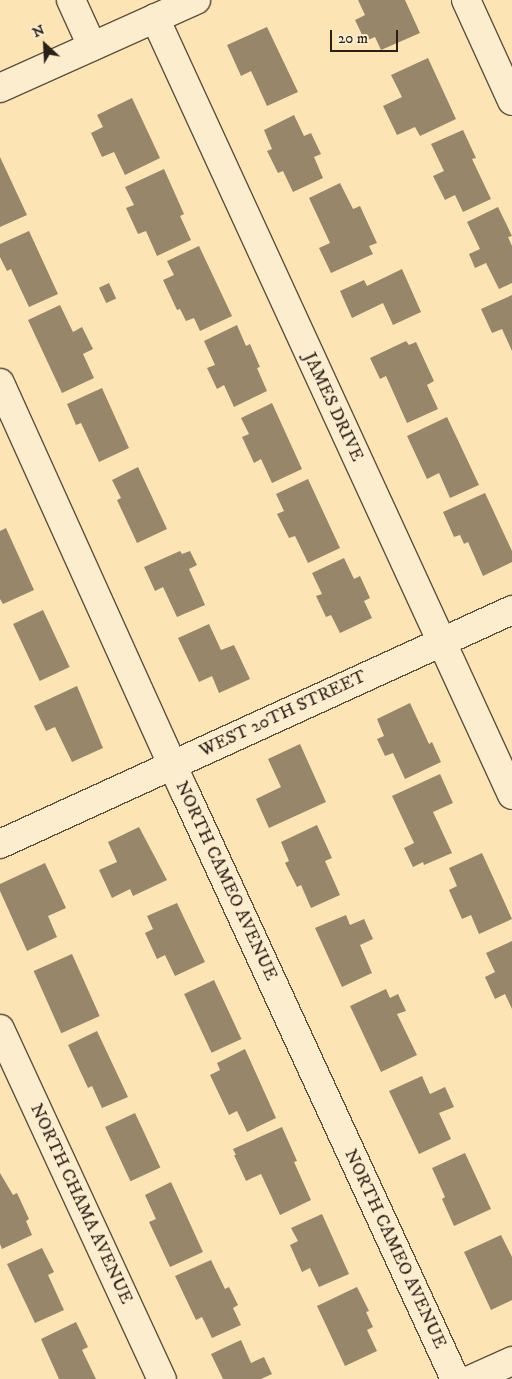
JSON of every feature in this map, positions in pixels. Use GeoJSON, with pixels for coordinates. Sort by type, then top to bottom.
{"type":"FeatureCollection","features":[{"type":"Feature","properties":{"kind":"street"},"geometry":{"type":"LineString","coordinates":[[70,0],[92,46]]}},
{"type":"Feature","properties":{"kind":"street"},"geometry":{"type":"LineString","coordinates":[[0,88],[196,0]]}},
{"type":"Feature","properties":{"kind":"street"},"geometry":{"type":"LineString","coordinates":[[466,0],[512,101]]}},
{"type":"Feature","properties":{"kind":"street","name":"JAMES DRIVE"},"geometry":{"type":"LineString","coordinates":[[156,18],[512,795]]}},
{"type":"Feature","properties":{"kind":"street","name":"NORTH CAMEO AVENUE"},"geometry":{"type":"LineString","coordinates":[[0,382],[173,765],[455,1379]]}},
{"type":"Feature","properties":{"kind":"street","name":"WEST 20TH STREET"},"geometry":{"type":"LineString","coordinates":[[0,844],[512,610]]}},
{"type":"Feature","properties":{"kind":"street","name":"NORTH CHAMA AVENUE"},"geometry":{"type":"LineString","coordinates":[[0,1029],[162,1379]]}},
{"type":"Feature","properties":{"kind":"street"},"geometry":{"type":"LineString","coordinates":[[472,1379],[512,1361]]}},
{"type":"Feature","properties":{"kind":"building"},"geometry":{"type":"Polygon","coordinates":[[[358,0],[405,0],[420,33],[381,50],[375,37],[365,41],[355,20],[365,15],[358,0]]]}},
{"type":"Feature","properties":{"kind":"building"},"geometry":{"type":"Polygon","coordinates":[[[267,27],[298,92],[267,106],[251,71],[241,76],[227,45],[267,27]]]}},
{"type":"Feature","properties":{"kind":"building"},"geometry":{"type":"Polygon","coordinates":[[[428,58],[456,119],[420,136],[415,127],[397,135],[383,106],[402,97],[391,75],[428,58]]]}},
{"type":"Feature","properties":{"kind":"building"},"geometry":{"type":"Polygon","coordinates":[[[132,98],[160,158],[125,175],[114,152],[102,157],[91,133],[103,127],[97,115],[132,98]]]}},
{"type":"Feature","properties":{"kind":"building"},"geometry":{"type":"Polygon","coordinates":[[[294,115],[304,136],[311,133],[321,154],[314,157],[323,178],[293,192],[283,171],[278,173],[267,151],[272,149],[264,130],[294,115]]]}},
{"type":"Feature","properties":{"kind":"building"},"geometry":{"type":"Polygon","coordinates":[[[463,130],[476,158],[472,159],[491,199],[463,212],[455,195],[445,200],[433,176],[444,171],[431,144],[463,130]]]}},
{"type":"Feature","properties":{"kind":"building"},"geometry":{"type":"Polygon","coordinates":[[[0,157],[27,215],[0,227],[0,157]]]}},
{"type":"Feature","properties":{"kind":"building"},"geometry":{"type":"Polygon","coordinates":[[[164,169],[184,214],[180,216],[191,240],[157,256],[146,231],[138,234],[126,208],[134,205],[125,187],[164,169]]]}},
{"type":"Feature","properties":{"kind":"building"},"geometry":{"type":"Polygon","coordinates":[[[340,183],[353,209],[360,206],[377,243],[369,246],[373,254],[331,273],[319,248],[330,243],[309,198],[340,183]]]}},
{"type":"Feature","properties":{"kind":"building"},"geometry":{"type":"Polygon","coordinates":[[[498,207],[512,236],[508,237],[512,246],[512,283],[499,289],[486,263],[475,268],[469,254],[480,249],[467,222],[498,207]]]}},
{"type":"Feature","properties":{"kind":"building"},"geometry":{"type":"Polygon","coordinates":[[[29,231],[58,294],[29,307],[11,269],[7,271],[0,257],[0,244],[29,231]]]}},
{"type":"Feature","properties":{"kind":"building"},"geometry":{"type":"Polygon","coordinates":[[[199,246],[232,316],[200,331],[194,318],[186,321],[180,309],[177,310],[163,280],[174,275],[167,261],[199,246]]]}},
{"type":"Feature","properties":{"kind":"building"},"geometry":{"type":"Polygon","coordinates":[[[402,269],[421,312],[393,325],[383,303],[352,318],[340,291],[364,280],[367,286],[402,269]]]}},
{"type":"Feature","properties":{"kind":"building"},"geometry":{"type":"Polygon","coordinates":[[[109,283],[116,298],[106,303],[99,288],[109,283]]]}},
{"type":"Feature","properties":{"kind":"building"},"geometry":{"type":"Polygon","coordinates":[[[512,295],[512,351],[502,329],[492,333],[481,309],[512,295]]]}},
{"type":"Feature","properties":{"kind":"building"},"geometry":{"type":"Polygon","coordinates":[[[60,305],[73,332],[82,327],[93,349],[83,354],[94,378],[62,393],[28,320],[60,305]]]}},
{"type":"Feature","properties":{"kind":"building"},"geometry":{"type":"Polygon","coordinates":[[[237,325],[246,346],[250,344],[260,367],[257,368],[267,391],[234,407],[224,385],[217,389],[207,368],[215,365],[204,341],[237,325]]]}},
{"type":"Feature","properties":{"kind":"building"},"geometry":{"type":"Polygon","coordinates":[[[406,341],[409,345],[416,342],[434,381],[427,385],[438,409],[407,423],[386,376],[380,379],[370,358],[406,341]]]}},
{"type":"Feature","properties":{"kind":"building"},"geometry":{"type":"Polygon","coordinates":[[[102,388],[129,448],[99,462],[81,423],[76,425],[67,404],[102,388]]]}},
{"type":"Feature","properties":{"kind":"building"},"geometry":{"type":"Polygon","coordinates":[[[272,403],[302,469],[272,483],[261,459],[254,463],[242,437],[249,434],[241,418],[272,403]]]}},
{"type":"Feature","properties":{"kind":"building"},"geometry":{"type":"Polygon","coordinates":[[[447,417],[479,485],[450,498],[439,473],[427,479],[407,436],[447,417]]]}},
{"type":"Feature","properties":{"kind":"building"},"geometry":{"type":"Polygon","coordinates":[[[138,467],[167,529],[137,543],[117,500],[121,498],[112,480],[138,467]]]}},
{"type":"Feature","properties":{"kind":"building"},"geometry":{"type":"Polygon","coordinates":[[[308,479],[340,548],[308,563],[295,536],[289,538],[277,514],[284,511],[276,494],[308,479]]]}},
{"type":"Feature","properties":{"kind":"building"},"geometry":{"type":"Polygon","coordinates":[[[485,493],[512,551],[512,562],[483,576],[468,542],[464,544],[460,535],[454,537],[443,512],[485,493]]]}},
{"type":"Feature","properties":{"kind":"building"},"geometry":{"type":"Polygon","coordinates":[[[6,528],[34,590],[3,604],[0,599],[0,531],[6,528]]]}},
{"type":"Feature","properties":{"kind":"building"},"geometry":{"type":"Polygon","coordinates":[[[180,551],[182,554],[190,551],[197,565],[189,569],[205,605],[177,617],[163,587],[155,591],[144,567],[180,551]]]}},
{"type":"Feature","properties":{"kind":"building"},"geometry":{"type":"Polygon","coordinates":[[[344,558],[354,579],[360,576],[370,598],[364,601],[372,618],[340,633],[331,615],[326,617],[316,596],[322,594],[312,573],[344,558]]]}},
{"type":"Feature","properties":{"kind":"building"},"geometry":{"type":"Polygon","coordinates":[[[43,610],[70,667],[40,681],[13,624],[43,610]]]}},
{"type":"Feature","properties":{"kind":"building"},"geometry":{"type":"Polygon","coordinates":[[[209,624],[221,650],[234,645],[250,679],[219,693],[212,676],[199,682],[178,638],[209,624]]]}},
{"type":"Feature","properties":{"kind":"building"},"geometry":{"type":"Polygon","coordinates":[[[77,686],[103,748],[72,762],[55,727],[46,731],[34,706],[77,686]]]}},
{"type":"Feature","properties":{"kind":"building"},"geometry":{"type":"Polygon","coordinates":[[[410,703],[429,744],[432,742],[441,762],[405,779],[393,753],[385,756],[377,739],[384,736],[377,719],[410,703]]]}},
{"type":"Feature","properties":{"kind":"building"},"geometry":{"type":"Polygon","coordinates":[[[300,744],[326,802],[269,828],[256,799],[281,787],[268,759],[300,744]]]}},
{"type":"Feature","properties":{"kind":"building"},"geometry":{"type":"Polygon","coordinates":[[[440,774],[453,803],[433,812],[452,853],[424,865],[423,862],[413,867],[404,848],[414,843],[392,796],[440,774]]]}},
{"type":"Feature","properties":{"kind":"building"},"geometry":{"type":"Polygon","coordinates":[[[317,825],[332,858],[325,861],[340,895],[311,908],[301,885],[297,887],[285,863],[289,861],[281,842],[317,825]]]}},
{"type":"Feature","properties":{"kind":"building"},"geometry":{"type":"Polygon","coordinates":[[[139,827],[167,880],[133,896],[130,889],[112,898],[99,870],[117,862],[108,842],[139,827]]]}},
{"type":"Feature","properties":{"kind":"building"},"geometry":{"type":"Polygon","coordinates":[[[482,853],[512,919],[479,934],[471,915],[462,919],[449,890],[457,886],[449,868],[482,853]]]}},
{"type":"Feature","properties":{"kind":"building"},"geometry":{"type":"Polygon","coordinates":[[[45,863],[66,908],[48,916],[57,937],[27,951],[0,891],[0,884],[45,863]]]}},
{"type":"Feature","properties":{"kind":"building"},"geometry":{"type":"Polygon","coordinates":[[[177,903],[205,962],[175,976],[165,955],[157,959],[145,933],[153,929],[147,916],[177,903]]]}},
{"type":"Feature","properties":{"kind":"building"},"geometry":{"type":"Polygon","coordinates":[[[346,915],[350,925],[364,919],[373,939],[360,945],[372,973],[342,987],[315,928],[346,915]]]}},
{"type":"Feature","properties":{"kind":"building"},"geometry":{"type":"Polygon","coordinates":[[[512,941],[512,1009],[505,994],[495,999],[485,977],[495,972],[486,953],[512,941]]]}},
{"type":"Feature","properties":{"kind":"building"},"geometry":{"type":"Polygon","coordinates":[[[72,954],[100,1016],[61,1033],[34,971],[72,954]]]}},
{"type":"Feature","properties":{"kind":"building"},"geometry":{"type":"Polygon","coordinates":[[[214,980],[241,1039],[212,1053],[184,994],[214,980]]]}},
{"type":"Feature","properties":{"kind":"building"},"geometry":{"type":"Polygon","coordinates":[[[386,989],[390,998],[398,994],[406,1011],[397,1014],[417,1055],[381,1072],[350,1006],[386,989]]]}},
{"type":"Feature","properties":{"kind":"building"},"geometry":{"type":"Polygon","coordinates":[[[97,1031],[128,1097],[102,1108],[92,1086],[88,1088],[68,1045],[97,1031]]]}},
{"type":"Feature","properties":{"kind":"building"},"geometry":{"type":"Polygon","coordinates":[[[245,1049],[276,1118],[247,1132],[237,1111],[229,1115],[210,1075],[220,1070],[217,1063],[245,1049]]]}},
{"type":"Feature","properties":{"kind":"building"},"geometry":{"type":"Polygon","coordinates":[[[422,1076],[430,1094],[445,1087],[454,1107],[439,1113],[451,1139],[419,1154],[389,1091],[422,1076]]]}},
{"type":"Feature","properties":{"kind":"building"},"geometry":{"type":"Polygon","coordinates":[[[135,1113],[160,1167],[130,1181],[105,1127],[135,1113]]]}},
{"type":"Feature","properties":{"kind":"building"},"geometry":{"type":"Polygon","coordinates":[[[282,1127],[297,1161],[294,1162],[311,1200],[280,1215],[261,1174],[246,1181],[233,1149],[282,1127]]]}},
{"type":"Feature","properties":{"kind":"building"},"geometry":{"type":"Polygon","coordinates":[[[465,1153],[491,1209],[454,1226],[442,1199],[445,1197],[432,1168],[465,1153]]]}},
{"type":"Feature","properties":{"kind":"building"},"geometry":{"type":"Polygon","coordinates":[[[0,1173],[13,1195],[17,1193],[29,1219],[26,1221],[32,1235],[2,1249],[0,1244],[0,1173]]]}},
{"type":"Feature","properties":{"kind":"building"},"geometry":{"type":"Polygon","coordinates":[[[171,1182],[203,1252],[170,1267],[149,1222],[156,1219],[145,1195],[171,1182]]]}},
{"type":"Feature","properties":{"kind":"building"},"geometry":{"type":"Polygon","coordinates":[[[322,1214],[349,1274],[319,1287],[310,1268],[302,1272],[290,1245],[298,1241],[291,1228],[322,1214]]]}},
{"type":"Feature","properties":{"kind":"building"},"geometry":{"type":"Polygon","coordinates":[[[501,1235],[512,1257],[512,1300],[491,1310],[464,1252],[501,1235]]]}},
{"type":"Feature","properties":{"kind":"building"},"geometry":{"type":"Polygon","coordinates":[[[42,1248],[54,1272],[48,1275],[64,1310],[35,1323],[7,1264],[42,1248]]]}},
{"type":"Feature","properties":{"kind":"building"},"geometry":{"type":"Polygon","coordinates":[[[211,1260],[225,1289],[229,1287],[238,1305],[233,1308],[241,1325],[212,1338],[202,1317],[196,1320],[175,1276],[211,1260]]]}},
{"type":"Feature","properties":{"kind":"building"},"geometry":{"type":"Polygon","coordinates":[[[357,1287],[369,1311],[366,1312],[373,1327],[367,1330],[377,1351],[345,1366],[317,1306],[357,1287]]]}},
{"type":"Feature","properties":{"kind":"building"},"geometry":{"type":"Polygon","coordinates":[[[76,1322],[88,1347],[82,1350],[96,1379],[59,1379],[41,1339],[76,1322]]]}},
{"type":"Feature","properties":{"kind":"building"},"geometry":{"type":"Polygon","coordinates":[[[241,1340],[251,1363],[264,1357],[272,1374],[261,1379],[223,1379],[211,1354],[241,1340]]]}}]}
